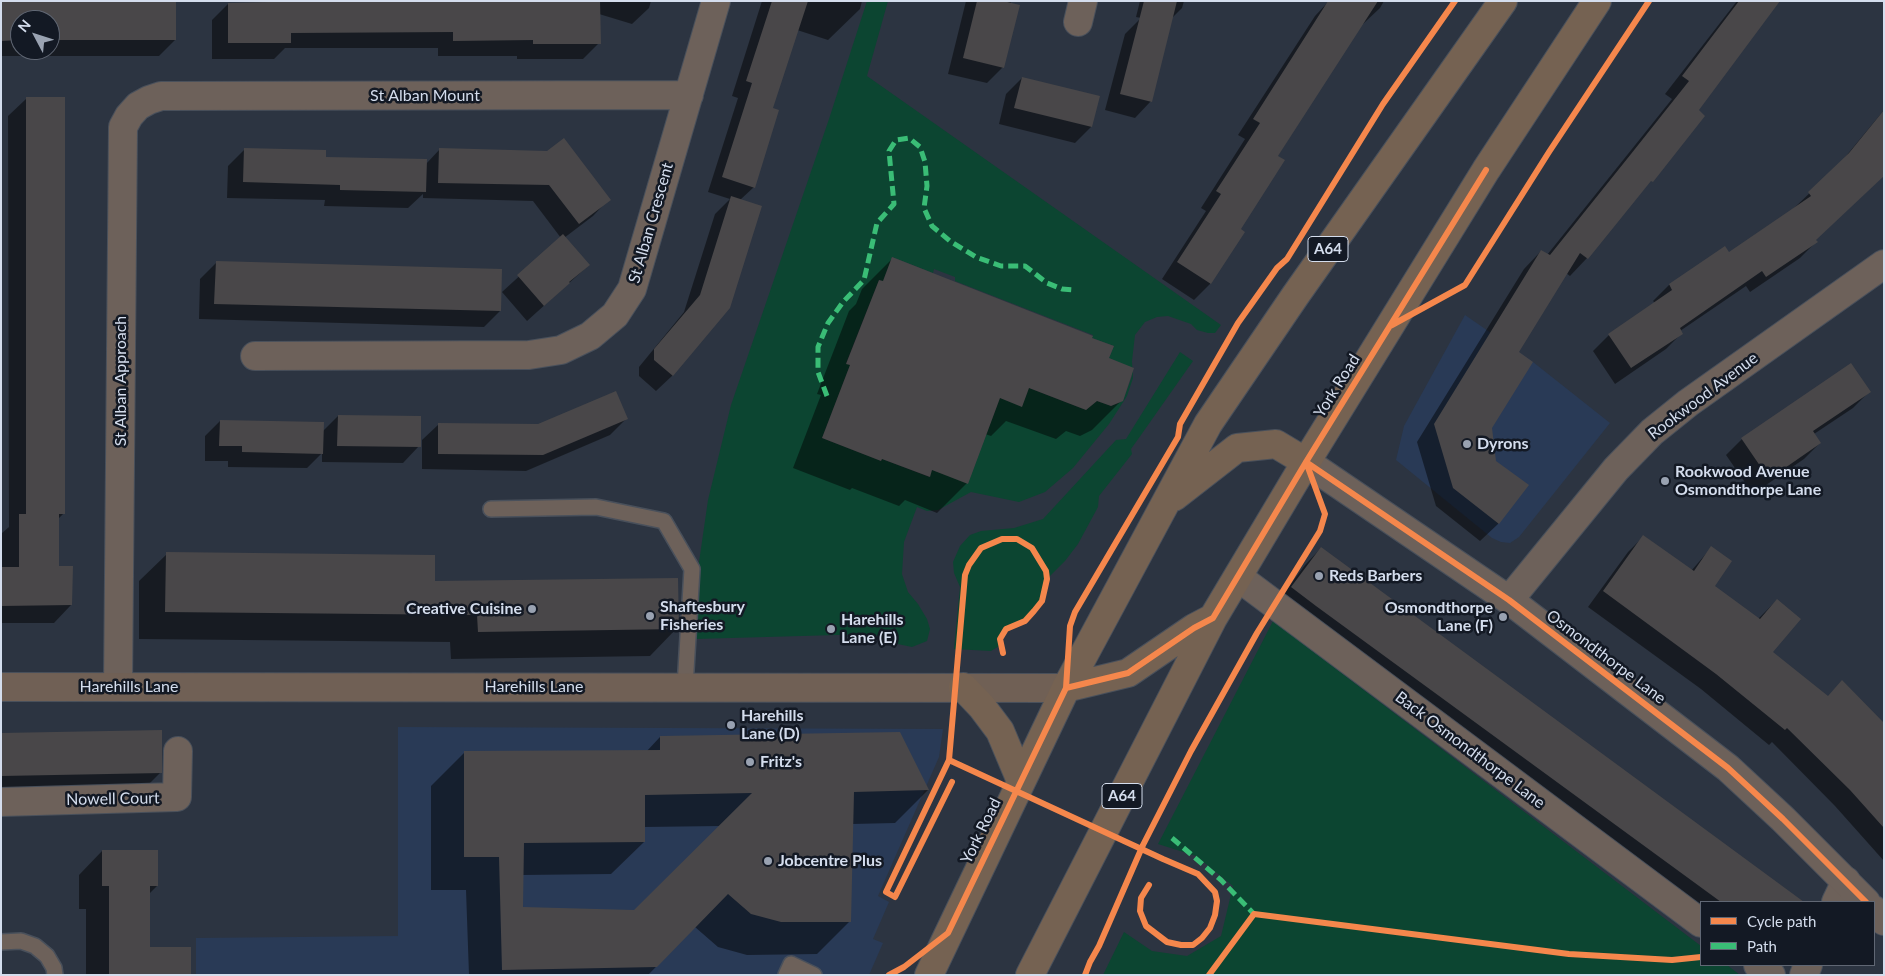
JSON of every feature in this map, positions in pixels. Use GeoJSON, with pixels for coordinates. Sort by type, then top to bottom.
{"type":"FeatureCollection","features":[{"type":"Feature","properties":{"kind":"highway","name":"York Road"},"geometry":{"type":"LineString","coordinates":[[929,975],[1066,688],[1208,424],[1243,371],[1502,1]]}},
{"type":"Feature","properties":{"kind":"highway","name":"York Road"},"geometry":{"type":"LineString","coordinates":[[1030,975],[1213,618],[1306,462],[1486,170],[1597,1]]}},
{"type":"Feature","properties":{"kind":"highway"},"geometry":{"type":"LineString","coordinates":[[1166,504],[1237,448],[1276,444],[1306,462]]}},
{"type":"Feature","properties":{"kind":"highway"},"geometry":{"type":"LineString","coordinates":[[1066,688],[1128,673],[1194,628],[1213,618]]}},
{"type":"Feature","properties":{"kind":"highway"},"geometry":{"type":"LineString","coordinates":[[963,687],[982,707],[1000,731],[1021,781]]}},
{"type":"Feature","properties":{"kind":"main road","name":"Harehills Lane"},"geometry":{"type":"LineString","coordinates":[[1,687],[1066,688]]}},
{"type":"Feature","properties":{"kind":"street","name":"St Alban Crescent"},"geometry":{"type":"LineString","coordinates":[[255,356],[529,355],[561,350],[590,336],[615,315],[632,289],[716,1]]}},
{"type":"Feature","properties":{"kind":"street","name":"St Alban Mount"},"geometry":{"type":"LineString","coordinates":[[161,96],[689,95]]}},
{"type":"Feature","properties":{"kind":"street","name":"St Alban Approach"},"geometry":{"type":"LineString","coordinates":[[118,687],[123,127],[129,116],[138,106],[161,96]]}},
{"type":"Feature","properties":{"kind":"street","name":"Rookwood Avenue"},"geometry":{"type":"LineString","coordinates":[[1509,600],[1616,469],[1652,432],[1688,403],[1884,264]]}},
{"type":"Feature","properties":{"kind":"street","name":"Osmondthorpe Lane"},"geometry":{"type":"LineString","coordinates":[[1306,462],[1509,600],[1728,768],[1841,892],[1864,901]]}},
{"type":"Feature","properties":{"kind":"street","name":"Back Osmondthorpe Lane"},"geometry":{"type":"LineString","coordinates":[[1238,577],[1700,922]]}},
{"type":"Feature","properties":{"kind":"street","name":"Nowell Court"},"geometry":{"type":"LineString","coordinates":[[1,802],[178,797],[178,751]]}},
{"type":"Feature","properties":{"kind":"street"},"geometry":{"type":"LineString","coordinates":[[1875,911],[1884,921]]}},
{"type":"Feature","properties":{"kind":"street"},"geometry":{"type":"LineString","coordinates":[[1759,966],[1771,975]]}},
{"type":"Feature","properties":{"kind":"lane"},"geometry":{"type":"LineString","coordinates":[[491,509],[596,507],[664,521],[692,569],[685,687]]}},
{"type":"Feature","properties":{"kind":"lane"},"geometry":{"type":"LineString","coordinates":[[1,942],[21,942],[35,946],[47,956],[54,968],[55,975]]}},
{"type":"Feature","properties":{"kind":"lane"},"geometry":{"type":"LineString","coordinates":[[786,975],[791,964],[814,975]]}},
{"type":"Feature","properties":{"kind":"shaded area"},"geometry":{"type":"Polygon","coordinates":[[[1465,315],[1533,362],[1610,423],[1519,537],[1510,543],[1492,538],[1396,460],[1404,426],[1465,315]]]}},
{"type":"Feature","properties":{"kind":"shaded area"},"geometry":{"type":"Polygon","coordinates":[[[398,727],[943,729],[939,757],[878,896],[889,902],[873,939],[883,943],[869,975],[196,975],[196,938],[398,936],[398,727]]]}},
{"type":"Feature","properties":{"kind":"green space"},"geometry":{"type":"Polygon","coordinates":[[[867,1],[888,1],[867,76],[1221,325],[1215,333],[1208,333],[1197,330],[1191,324],[1168,316],[1157,317],[1145,322],[1135,335],[1132,361],[1133,378],[1127,396],[1109,424],[1073,468],[1045,492],[1019,502],[971,492],[938,510],[927,511],[917,507],[904,542],[902,574],[908,592],[927,619],[930,629],[927,641],[912,647],[893,643],[873,634],[695,639],[698,569],[708,500],[731,405],[829,119],[867,1]],[[892,257],[883,281],[879,280],[846,363],[850,365],[822,438],[929,477],[932,470],[968,483],[1000,398],[1022,406],[1029,388],[1086,410],[1097,401],[1111,406],[1123,401],[1132,376],[1130,367],[1109,358],[1114,346],[1092,338],[1093,335],[955,281],[955,277],[934,269],[933,273],[892,257]]]}},
{"type":"Feature","properties":{"kind":"green space"},"geometry":{"type":"Polygon","coordinates":[[[1180,352],[1193,361],[1131,449],[1132,454],[1099,496],[1098,507],[1078,544],[1065,561],[1047,579],[1042,601],[1025,621],[1006,629],[1000,639],[1001,645],[991,651],[954,649],[960,587],[954,573],[953,562],[960,546],[970,535],[981,531],[1014,528],[1043,519],[1116,440],[1126,439],[1180,352]]]}},
{"type":"Feature","properties":{"kind":"green space"},"geometry":{"type":"Polygon","coordinates":[[[1273,621],[1700,945],[1700,966],[1728,966],[1740,975],[1103,975],[1124,932],[1152,951],[1187,956],[1221,936],[1233,886],[1196,856],[1158,844],[1273,621]]]}},
{"type":"Feature","properties":{"kind":"building"},"geometry":{"type":"Polygon","coordinates":[[[1,1],[176,1],[176,40],[60,40],[60,10],[10,10],[10,41],[1,41],[1,1]]]}},
{"type":"Feature","properties":{"kind":"building"},"geometry":{"type":"Polygon","coordinates":[[[308,1],[600,1],[601,44],[533,44],[533,40],[453,41],[453,32],[291,33],[291,43],[228,43],[228,3],[308,1]]]}},
{"type":"Feature","properties":{"kind":"building"},"geometry":{"type":"Polygon","coordinates":[[[772,1],[808,1],[773,108],[779,110],[755,188],[722,177],[752,83],[746,81],[772,1]]]}},
{"type":"Feature","properties":{"kind":"building"},"geometry":{"type":"Polygon","coordinates":[[[977,1],[1003,1],[1020,5],[1004,68],[963,58],[977,1]]]}},
{"type":"Feature","properties":{"kind":"building"},"geometry":{"type":"Polygon","coordinates":[[[1144,1],[1177,1],[1152,102],[1120,94],[1144,1]]]}},
{"type":"Feature","properties":{"kind":"building"},"geometry":{"type":"Polygon","coordinates":[[[1328,1],[1378,1],[1278,156],[1285,160],[1241,229],[1245,232],[1211,284],[1177,262],[1221,194],[1216,191],[1260,123],[1253,119],[1328,1]]]}},
{"type":"Feature","properties":{"kind":"building"},"geometry":{"type":"Polygon","coordinates":[[[1739,1],[1780,1],[1699,110],[1705,116],[1653,182],[1651,181],[1588,259],[1580,253],[1519,352],[1533,362],[1492,428],[1496,461],[1529,485],[1499,524],[1453,488],[1434,424],[1541,250],[1550,255],[1631,154],[1689,81],[1682,76],[1739,1]]]}},
{"type":"Feature","properties":{"kind":"building"},"geometry":{"type":"Polygon","coordinates":[[[1022,77],[1100,96],[1092,127],[1014,108],[1022,77]]]}},
{"type":"Feature","properties":{"kind":"building"},"geometry":{"type":"Polygon","coordinates":[[[26,97],[65,97],[65,514],[59,514],[59,566],[73,566],[72,605],[1,606],[1,567],[19,567],[19,514],[26,514],[26,97]]]}},
{"type":"Feature","properties":{"kind":"building"},"geometry":{"type":"Polygon","coordinates":[[[1884,110],[1884,176],[1816,240],[1818,242],[1766,277],[1762,271],[1680,328],[1683,334],[1631,368],[1608,334],[1672,290],[1669,284],[1725,246],[1729,252],[1811,196],[1808,192],[1849,153],[1884,110]]]}},
{"type":"Feature","properties":{"kind":"building"},"geometry":{"type":"Polygon","coordinates":[[[564,138],[611,200],[579,224],[549,185],[438,183],[439,148],[547,151],[564,138]]]}},
{"type":"Feature","properties":{"kind":"building"},"geometry":{"type":"Polygon","coordinates":[[[244,148],[326,150],[326,157],[427,159],[426,192],[340,190],[340,185],[243,182],[244,148]]]}},
{"type":"Feature","properties":{"kind":"building"},"geometry":{"type":"Polygon","coordinates":[[[731,196],[762,206],[730,308],[673,376],[654,360],[654,349],[700,295],[731,196]]]}},
{"type":"Feature","properties":{"kind":"building"},"geometry":{"type":"Polygon","coordinates":[[[563,234],[590,265],[544,306],[517,275],[563,234]]]}},
{"type":"Feature","properties":{"kind":"building"},"geometry":{"type":"Polygon","coordinates":[[[892,257],[1114,346],[1109,358],[1134,368],[1123,401],[1111,406],[1097,401],[1086,410],[1029,388],[1022,407],[1000,398],[968,484],[932,470],[930,477],[882,459],[881,461],[822,438],[850,365],[846,364],[879,280],[883,281],[892,257]]]}},
{"type":"Feature","properties":{"kind":"building"},"geometry":{"type":"Polygon","coordinates":[[[216,261],[502,269],[501,311],[214,304],[216,261]]]}},
{"type":"Feature","properties":{"kind":"building"},"geometry":{"type":"Polygon","coordinates":[[[1851,363],[1871,392],[1813,431],[1821,443],[1769,479],[1741,438],[1851,363]]]}},
{"type":"Feature","properties":{"kind":"building"},"geometry":{"type":"Polygon","coordinates":[[[616,391],[628,419],[543,455],[438,454],[438,423],[538,424],[616,391]]]}},
{"type":"Feature","properties":{"kind":"building"},"geometry":{"type":"Polygon","coordinates":[[[338,415],[421,416],[421,447],[337,446],[338,415]]]}},
{"type":"Feature","properties":{"kind":"building"},"geometry":{"type":"Polygon","coordinates":[[[220,420],[324,422],[323,454],[242,452],[242,446],[219,446],[220,420]]]}},
{"type":"Feature","properties":{"kind":"building"},"geometry":{"type":"Polygon","coordinates":[[[1643,535],[1694,571],[1711,546],[1732,561],[1715,586],[1760,619],[1777,599],[1801,619],[1773,652],[1828,696],[1842,680],[1884,723],[1884,828],[1850,790],[1787,728],[1785,730],[1716,674],[1603,591],[1643,535]]]}},
{"type":"Feature","properties":{"kind":"building"},"geometry":{"type":"Polygon","coordinates":[[[1321,547],[1803,901],[1720,901],[1291,587],[1321,547]]]}},
{"type":"Feature","properties":{"kind":"building"},"geometry":{"type":"Polygon","coordinates":[[[166,552],[435,555],[435,581],[678,578],[679,629],[478,632],[477,615],[165,612],[166,552]]]}},
{"type":"Feature","properties":{"kind":"building"},"geometry":{"type":"Polygon","coordinates":[[[162,730],[162,773],[1,776],[1,733],[162,730]]]}},
{"type":"Feature","properties":{"kind":"building"},"geometry":{"type":"Polygon","coordinates":[[[900,732],[929,790],[854,792],[851,922],[781,922],[751,914],[728,894],[657,967],[502,970],[499,857],[464,857],[464,751],[660,750],[660,736],[900,732]],[[752,793],[645,795],[645,842],[524,843],[523,907],[634,910],[752,793]]]}},
{"type":"Feature","properties":{"kind":"building"},"geometry":{"type":"Polygon","coordinates":[[[102,850],[158,850],[158,886],[150,886],[150,947],[191,947],[191,975],[109,975],[109,886],[102,886],[102,850]]]}},
{"type":"Feature","properties":{"kind":"marked path"},"geometry":{"type":"LineString","coordinates":[[827,396],[818,372],[818,347],[828,323],[843,302],[864,280],[877,223],[894,204],[889,151],[896,140],[909,138],[920,147],[925,162],[927,186],[924,208],[932,226],[950,241],[976,257],[1001,266],[1025,266],[1047,283],[1062,289],[1075,290]]}},
{"type":"Feature","properties":{"kind":"marked path"},"geometry":{"type":"LineString","coordinates":[[1172,838],[1221,880],[1254,914]]}},
{"type":"Feature","properties":{"kind":"cycle path"},"geometry":{"type":"LineString","coordinates":[[889,975],[904,967],[948,933],[1066,688],[1070,626],[1075,612],[1178,437],[1180,424],[1238,323],[1277,268],[1287,259],[1383,104],[1455,1]]}},
{"type":"Feature","properties":{"kind":"cycle path"},"geometry":{"type":"LineString","coordinates":[[1392,325],[1465,285],[1549,152],[1649,1]]}},
{"type":"Feature","properties":{"kind":"cycle path"},"geometry":{"type":"LineString","coordinates":[[1066,688],[1128,673],[1194,628],[1213,618],[1306,462],[1486,170]]}},
{"type":"Feature","properties":{"kind":"cycle path"},"geometry":{"type":"LineString","coordinates":[[1306,462],[1509,600],[1728,768],[1783,819],[1865,901]]}},
{"type":"Feature","properties":{"kind":"cycle path"},"geometry":{"type":"LineString","coordinates":[[1085,975],[1143,845],[1191,751],[1257,633],[1320,531],[1325,514],[1306,462]]}},
{"type":"Feature","properties":{"kind":"cycle path"},"geometry":{"type":"LineString","coordinates":[[952,782],[895,897],[886,892],[949,760],[965,575],[969,565],[981,548],[1002,539],[1017,539],[1032,548],[1046,571],[1047,579],[1042,601],[1025,621],[1006,629],[1000,639],[1003,653]]}},
{"type":"Feature","properties":{"kind":"cycle path"},"geometry":{"type":"LineString","coordinates":[[949,760],[1198,874],[1215,892],[1217,901],[1215,915],[1210,928],[1202,938],[1193,945],[1181,945],[1167,942],[1146,926],[1140,911],[1141,898],[1149,885]]}},
{"type":"Feature","properties":{"kind":"cycle path"},"geometry":{"type":"LineString","coordinates":[[1209,975],[1254,914],[1569,954],[1672,960],[1700,957]]}},
{"type":"Feature","properties":{"kind":"place","name":"Dyrons"},"geometry":{"type":"Point","coordinates":[1467,444]}},
{"type":"Feature","properties":{"kind":"place","name":"Rookwood Avenue Osmondthorpe Lane"},"geometry":{"type":"Point","coordinates":[1665,481]}},
{"type":"Feature","properties":{"kind":"place","name":"Reds Barbers"},"geometry":{"type":"Point","coordinates":[1319,576]}},
{"type":"Feature","properties":{"kind":"place","name":"Creative Cuisine"},"geometry":{"type":"Point","coordinates":[532,609]}},
{"type":"Feature","properties":{"kind":"place","name":"Shaftesbury Fisheries"},"geometry":{"type":"Point","coordinates":[650,616]}},
{"type":"Feature","properties":{"kind":"place","name":"Osmondthorpe Lane (F)"},"geometry":{"type":"Point","coordinates":[1503,617]}},
{"type":"Feature","properties":{"kind":"place","name":"Harehills Lane (E)"},"geometry":{"type":"Point","coordinates":[831,629]}},
{"type":"Feature","properties":{"kind":"place","name":"Harehills Lane (D)"},"geometry":{"type":"Point","coordinates":[731,725]}},
{"type":"Feature","properties":{"kind":"place","name":"Fritz's"},"geometry":{"type":"Point","coordinates":[750,762]}},
{"type":"Feature","properties":{"kind":"place","name":"Jobcentre Plus"},"geometry":{"type":"Point","coordinates":[768,861]}}]}
